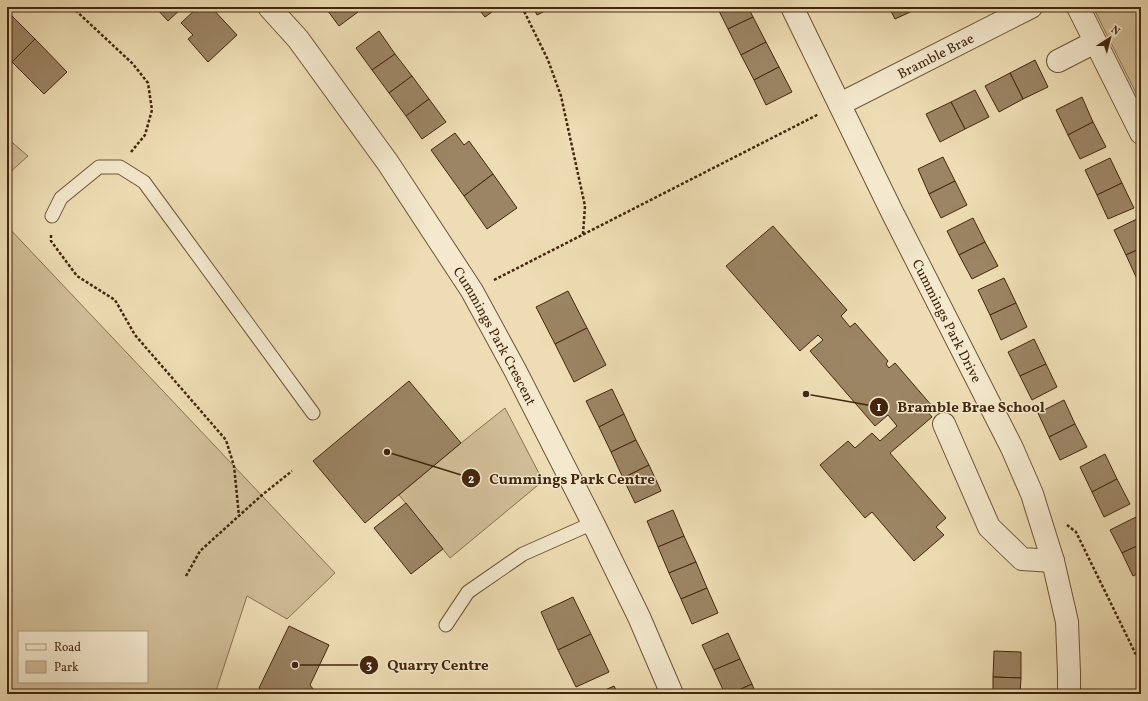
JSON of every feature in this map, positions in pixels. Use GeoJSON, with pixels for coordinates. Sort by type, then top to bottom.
{"type":"FeatureCollection","features":[{"type":"Feature","properties":{"kind":"street","name":"Cummings Park Crescent"},"geometry":{"type":"LineString","coordinates":[[269,7],[298,39],[388,163],[472,291],[515,370],[593,523],[639,617],[672,694]]}},
{"type":"Feature","properties":{"kind":"street","name":"Cummings Park Drive"},"geometry":{"type":"LineString","coordinates":[[792,7],[892,212],[1012,448],[1032,494],[1053,561],[1067,622],[1069,694]]}},
{"type":"Feature","properties":{"kind":"street","name":"Bramble Brae"},"geometry":{"type":"LineString","coordinates":[[840,104],[1032,7]]}},
{"type":"Feature","properties":{"kind":"street"},"geometry":{"type":"LineString","coordinates":[[1078,7],[1141,133]]}},
{"type":"Feature","properties":{"kind":"street"},"geometry":{"type":"LineString","coordinates":[[1058,61],[1095,42]]}},
{"type":"Feature","properties":{"kind":"street"},"geometry":{"type":"LineString","coordinates":[[944,424],[989,527],[1022,559],[1053,561]]}},
{"type":"Feature","properties":{"kind":"lane"},"geometry":{"type":"LineString","coordinates":[[52,216],[61,198],[99,168],[120,167],[144,182],[313,413]]}},
{"type":"Feature","properties":{"kind":"lane"},"geometry":{"type":"LineString","coordinates":[[446,625],[468,592],[523,554],[593,523]]}},
{"type":"Feature","properties":{"kind":"path"},"geometry":{"type":"LineString","coordinates":[[72,7],[133,64],[148,83],[152,110],[145,135],[120,167]]}},
{"type":"Feature","properties":{"kind":"path"},"geometry":{"type":"LineString","coordinates":[[522,7],[548,60],[561,96],[585,206],[583,235]]}},
{"type":"Feature","properties":{"kind":"path"},"geometry":{"type":"LineString","coordinates":[[472,291],[840,104]]}},
{"type":"Feature","properties":{"kind":"path"},"geometry":{"type":"LineString","coordinates":[[52,216],[51,242],[77,276],[115,300],[135,335],[226,440],[234,466],[238,516]]}},
{"type":"Feature","properties":{"kind":"path"},"geometry":{"type":"LineString","coordinates":[[186,576],[200,551],[262,495],[292,471]]}},
{"type":"Feature","properties":{"kind":"path"},"geometry":{"type":"LineString","coordinates":[[1065,523],[1076,532],[1141,664]]}},
{"type":"Feature","properties":{"kind":"green space"},"geometry":{"type":"Polygon","coordinates":[[[1093,7],[1135,7],[1141,21],[1141,103],[1093,7]]]}},
{"type":"Feature","properties":{"kind":"green space"},"geometry":{"type":"Polygon","coordinates":[[[7,138],[28,156],[7,175],[7,138]]]}},
{"type":"Feature","properties":{"kind":"green space"},"geometry":{"type":"Polygon","coordinates":[[[7,226],[335,573],[287,619],[247,596],[215,694],[7,694],[7,226]]]}},
{"type":"Feature","properties":{"kind":"green space"},"geometry":{"type":"Polygon","coordinates":[[[505,408],[543,481],[450,558],[399,495],[505,408]]]}},
{"type":"Feature","properties":{"kind":"building"},"geometry":{"type":"Polygon","coordinates":[[[155,7],[183,7],[168,21],[155,7]]]}},
{"type":"Feature","properties":{"kind":"building"},"geometry":{"type":"Polygon","coordinates":[[[198,7],[211,7],[237,35],[208,62],[188,39],[193,35],[181,23],[198,7]]]}},
{"type":"Feature","properties":{"kind":"building"},"geometry":{"type":"Polygon","coordinates":[[[325,7],[360,7],[362,9],[339,26],[325,7]]]}},
{"type":"Feature","properties":{"kind":"building"},"geometry":{"type":"Polygon","coordinates":[[[477,7],[499,7],[485,17],[477,7]]]}},
{"type":"Feature","properties":{"kind":"building"},"geometry":{"type":"Polygon","coordinates":[[[533,7],[553,7],[537,15],[533,7]]]}},
{"type":"Feature","properties":{"kind":"building"},"geometry":{"type":"Polygon","coordinates":[[[717,7],[748,7],[753,17],[728,29],[717,7]]]}},
{"type":"Feature","properties":{"kind":"building"},"geometry":{"type":"Polygon","coordinates":[[[889,7],[921,7],[895,19],[889,7]]]}},
{"type":"Feature","properties":{"kind":"building"},"geometry":{"type":"Polygon","coordinates":[[[7,11],[35,39],[12,62],[7,57],[7,11]]]}},
{"type":"Feature","properties":{"kind":"building"},"geometry":{"type":"Polygon","coordinates":[[[753,17],[766,42],[741,55],[728,29],[753,17]]]}},
{"type":"Feature","properties":{"kind":"building"},"geometry":{"type":"Polygon","coordinates":[[[379,31],[395,54],[372,70],[356,48],[379,31]]]}},
{"type":"Feature","properties":{"kind":"building"},"geometry":{"type":"Polygon","coordinates":[[[35,39],[67,72],[44,94],[12,62],[35,39]]]}},
{"type":"Feature","properties":{"kind":"building"},"geometry":{"type":"Polygon","coordinates":[[[766,42],[779,67],[754,80],[741,55],[766,42]]]}},
{"type":"Feature","properties":{"kind":"building"},"geometry":{"type":"Polygon","coordinates":[[[395,54],[412,76],[389,93],[372,70],[395,54]]]}},
{"type":"Feature","properties":{"kind":"building"},"geometry":{"type":"Polygon","coordinates":[[[1035,60],[1048,87],[1023,99],[1010,73],[1035,60]]]}},
{"type":"Feature","properties":{"kind":"building"},"geometry":{"type":"Polygon","coordinates":[[[779,67],[792,92],[766,105],[754,80],[779,67]]]}},
{"type":"Feature","properties":{"kind":"building"},"geometry":{"type":"Polygon","coordinates":[[[1010,73],[1023,99],[999,112],[985,86],[1010,73]]]}},
{"type":"Feature","properties":{"kind":"building"},"geometry":{"type":"Polygon","coordinates":[[[412,76],[429,99],[406,116],[389,93],[412,76]]]}},
{"type":"Feature","properties":{"kind":"building"},"geometry":{"type":"Polygon","coordinates":[[[975,90],[989,117],[965,129],[951,102],[975,90]]]}},
{"type":"Feature","properties":{"kind":"building"},"geometry":{"type":"Polygon","coordinates":[[[1082,97],[1093,122],[1068,135],[1056,110],[1082,97]]]}},
{"type":"Feature","properties":{"kind":"building"},"geometry":{"type":"Polygon","coordinates":[[[429,99],[446,122],[422,139],[406,116],[429,99]]]}},
{"type":"Feature","properties":{"kind":"building"},"geometry":{"type":"Polygon","coordinates":[[[951,102],[965,129],[940,142],[926,114],[951,102]]]}},
{"type":"Feature","properties":{"kind":"building"},"geometry":{"type":"Polygon","coordinates":[[[1093,122],[1106,147],[1080,159],[1068,135],[1093,122]]]}},
{"type":"Feature","properties":{"kind":"building"},"geometry":{"type":"Polygon","coordinates":[[[455,133],[464,145],[469,141],[493,174],[464,196],[431,150],[455,133]]]}},
{"type":"Feature","properties":{"kind":"building"},"geometry":{"type":"Polygon","coordinates":[[[943,157],[955,181],[929,194],[918,169],[943,157]]]}},
{"type":"Feature","properties":{"kind":"building"},"geometry":{"type":"Polygon","coordinates":[[[1110,158],[1122,183],[1097,195],[1085,170],[1110,158]]]}},
{"type":"Feature","properties":{"kind":"building"},"geometry":{"type":"Polygon","coordinates":[[[493,174],[517,208],[487,229],[464,196],[493,174]]]}},
{"type":"Feature","properties":{"kind":"building"},"geometry":{"type":"Polygon","coordinates":[[[955,181],[967,205],[941,218],[929,194],[955,181]]]}},
{"type":"Feature","properties":{"kind":"building"},"geometry":{"type":"Polygon","coordinates":[[[1122,183],[1134,208],[1108,219],[1097,195],[1122,183]]]}},
{"type":"Feature","properties":{"kind":"building"},"geometry":{"type":"Polygon","coordinates":[[[1141,217],[1141,248],[1126,255],[1114,230],[1141,217]]]}},
{"type":"Feature","properties":{"kind":"building"},"geometry":{"type":"Polygon","coordinates":[[[973,218],[985,242],[959,255],[947,231],[973,218]]]}},
{"type":"Feature","properties":{"kind":"building"},"geometry":{"type":"Polygon","coordinates":[[[773,226],[847,310],[841,316],[850,327],[855,323],[888,361],[886,364],[889,368],[895,363],[932,406],[927,411],[932,417],[890,453],[946,518],[936,527],[944,535],[914,561],[872,512],[865,518],[820,465],[848,441],[855,448],[872,433],[880,441],[897,426],[888,415],[875,426],[810,351],[823,340],[818,335],[800,351],[726,266],[773,226]]]}},
{"type":"Feature","properties":{"kind":"building"},"geometry":{"type":"Polygon","coordinates":[[[985,242],[998,266],[972,279],[959,255],[985,242]]]}},
{"type":"Feature","properties":{"kind":"building"},"geometry":{"type":"Polygon","coordinates":[[[1141,248],[1141,277],[1137,279],[1126,255],[1141,248]]]}},
{"type":"Feature","properties":{"kind":"building"},"geometry":{"type":"Polygon","coordinates":[[[1004,278],[1016,303],[990,315],[978,290],[1004,278]]]}},
{"type":"Feature","properties":{"kind":"building"},"geometry":{"type":"Polygon","coordinates":[[[568,291],[587,328],[555,344],[536,307],[568,291]]]}},
{"type":"Feature","properties":{"kind":"building"},"geometry":{"type":"Polygon","coordinates":[[[1016,303],[1027,327],[1001,340],[990,315],[1016,303]]]}},
{"type":"Feature","properties":{"kind":"building"},"geometry":{"type":"Polygon","coordinates":[[[587,328],[606,365],[574,382],[555,344],[587,328]]]}},
{"type":"Feature","properties":{"kind":"building"},"geometry":{"type":"Polygon","coordinates":[[[1034,339],[1046,364],[1020,376],[1008,352],[1034,339]]]}},
{"type":"Feature","properties":{"kind":"building"},"geometry":{"type":"Polygon","coordinates":[[[1046,364],[1057,387],[1032,400],[1020,376],[1046,364]]]}},
{"type":"Feature","properties":{"kind":"building"},"geometry":{"type":"Polygon","coordinates":[[[409,381],[461,443],[365,523],[313,461],[409,381]]]}},
{"type":"Feature","properties":{"kind":"building"},"geometry":{"type":"Polygon","coordinates":[[[612,389],[624,414],[599,427],[586,401],[612,389]]]}},
{"type":"Feature","properties":{"kind":"building"},"geometry":{"type":"Polygon","coordinates":[[[1064,400],[1075,424],[1049,437],[1038,413],[1064,400]]]}},
{"type":"Feature","properties":{"kind":"building"},"geometry":{"type":"Polygon","coordinates":[[[624,414],[636,440],[611,452],[599,427],[624,414]]]}},
{"type":"Feature","properties":{"kind":"building"},"geometry":{"type":"Polygon","coordinates":[[[1075,424],[1087,447],[1060,460],[1049,437],[1075,424]]]}},
{"type":"Feature","properties":{"kind":"building"},"geometry":{"type":"Polygon","coordinates":[[[636,440],[649,465],[623,478],[611,452],[636,440]]]}},
{"type":"Feature","properties":{"kind":"building"},"geometry":{"type":"Polygon","coordinates":[[[1105,454],[1117,479],[1092,492],[1080,467],[1105,454]]]}},
{"type":"Feature","properties":{"kind":"building"},"geometry":{"type":"Polygon","coordinates":[[[649,465],[661,491],[635,503],[623,478],[649,465]]]}},
{"type":"Feature","properties":{"kind":"building"},"geometry":{"type":"Polygon","coordinates":[[[1117,479],[1130,504],[1104,517],[1092,492],[1117,479]]]}},
{"type":"Feature","properties":{"kind":"building"},"geometry":{"type":"Polygon","coordinates":[[[406,503],[443,549],[411,574],[374,528],[406,503]]]}},
{"type":"Feature","properties":{"kind":"building"},"geometry":{"type":"Polygon","coordinates":[[[673,510],[684,536],[658,547],[647,521],[673,510]]]}},
{"type":"Feature","properties":{"kind":"building"},"geometry":{"type":"Polygon","coordinates":[[[1136,517],[1141,528],[1141,544],[1122,553],[1110,530],[1136,517]]]}},
{"type":"Feature","properties":{"kind":"building"},"geometry":{"type":"Polygon","coordinates":[[[684,536],[696,562],[669,573],[658,547],[684,536]]]}},
{"type":"Feature","properties":{"kind":"building"},"geometry":{"type":"Polygon","coordinates":[[[1141,544],[1141,572],[1133,576],[1122,553],[1141,544]]]}},
{"type":"Feature","properties":{"kind":"building"},"geometry":{"type":"Polygon","coordinates":[[[696,562],[707,588],[681,599],[669,573],[696,562]]]}},
{"type":"Feature","properties":{"kind":"building"},"geometry":{"type":"Polygon","coordinates":[[[707,588],[718,613],[692,624],[681,599],[707,588]]]}},
{"type":"Feature","properties":{"kind":"building"},"geometry":{"type":"Polygon","coordinates":[[[573,597],[591,634],[558,650],[541,612],[573,597]]]}},
{"type":"Feature","properties":{"kind":"building"},"geometry":{"type":"Polygon","coordinates":[[[289,626],[329,645],[310,685],[317,694],[264,694],[259,688],[289,626]]]}},
{"type":"Feature","properties":{"kind":"building"},"geometry":{"type":"Polygon","coordinates":[[[728,633],[740,659],[714,670],[702,645],[728,633]]]}},
{"type":"Feature","properties":{"kind":"building"},"geometry":{"type":"Polygon","coordinates":[[[591,634],[609,672],[576,687],[558,650],[591,634]]]}},
{"type":"Feature","properties":{"kind":"building"},"geometry":{"type":"Polygon","coordinates":[[[994,651],[1021,652],[1021,678],[993,677],[994,651]]]}},
{"type":"Feature","properties":{"kind":"building"},"geometry":{"type":"Polygon","coordinates":[[[740,659],[752,684],[730,694],[725,694],[714,670],[740,659]]]}},
{"type":"Feature","properties":{"kind":"building"},"geometry":{"type":"Polygon","coordinates":[[[993,677],[1021,678],[1020,694],[993,694],[993,677]]]}},
{"type":"Feature","properties":{"kind":"building"},"geometry":{"type":"Polygon","coordinates":[[[752,684],[756,694],[730,694],[752,684]]]}},
{"type":"Feature","properties":{"kind":"building"},"geometry":{"type":"Polygon","coordinates":[[[614,686],[618,694],[596,694],[614,686]]]}},
{"type":"Feature","properties":{"kind":"place","name":"Bramble Brae School"},"geometry":{"type":"Point","coordinates":[806,394]}},
{"type":"Feature","properties":{"kind":"place","name":"Cummings Park Centre"},"geometry":{"type":"Point","coordinates":[387,452]}},
{"type":"Feature","properties":{"kind":"place","name":"Quarry Centre"},"geometry":{"type":"Point","coordinates":[295,665]}}]}
